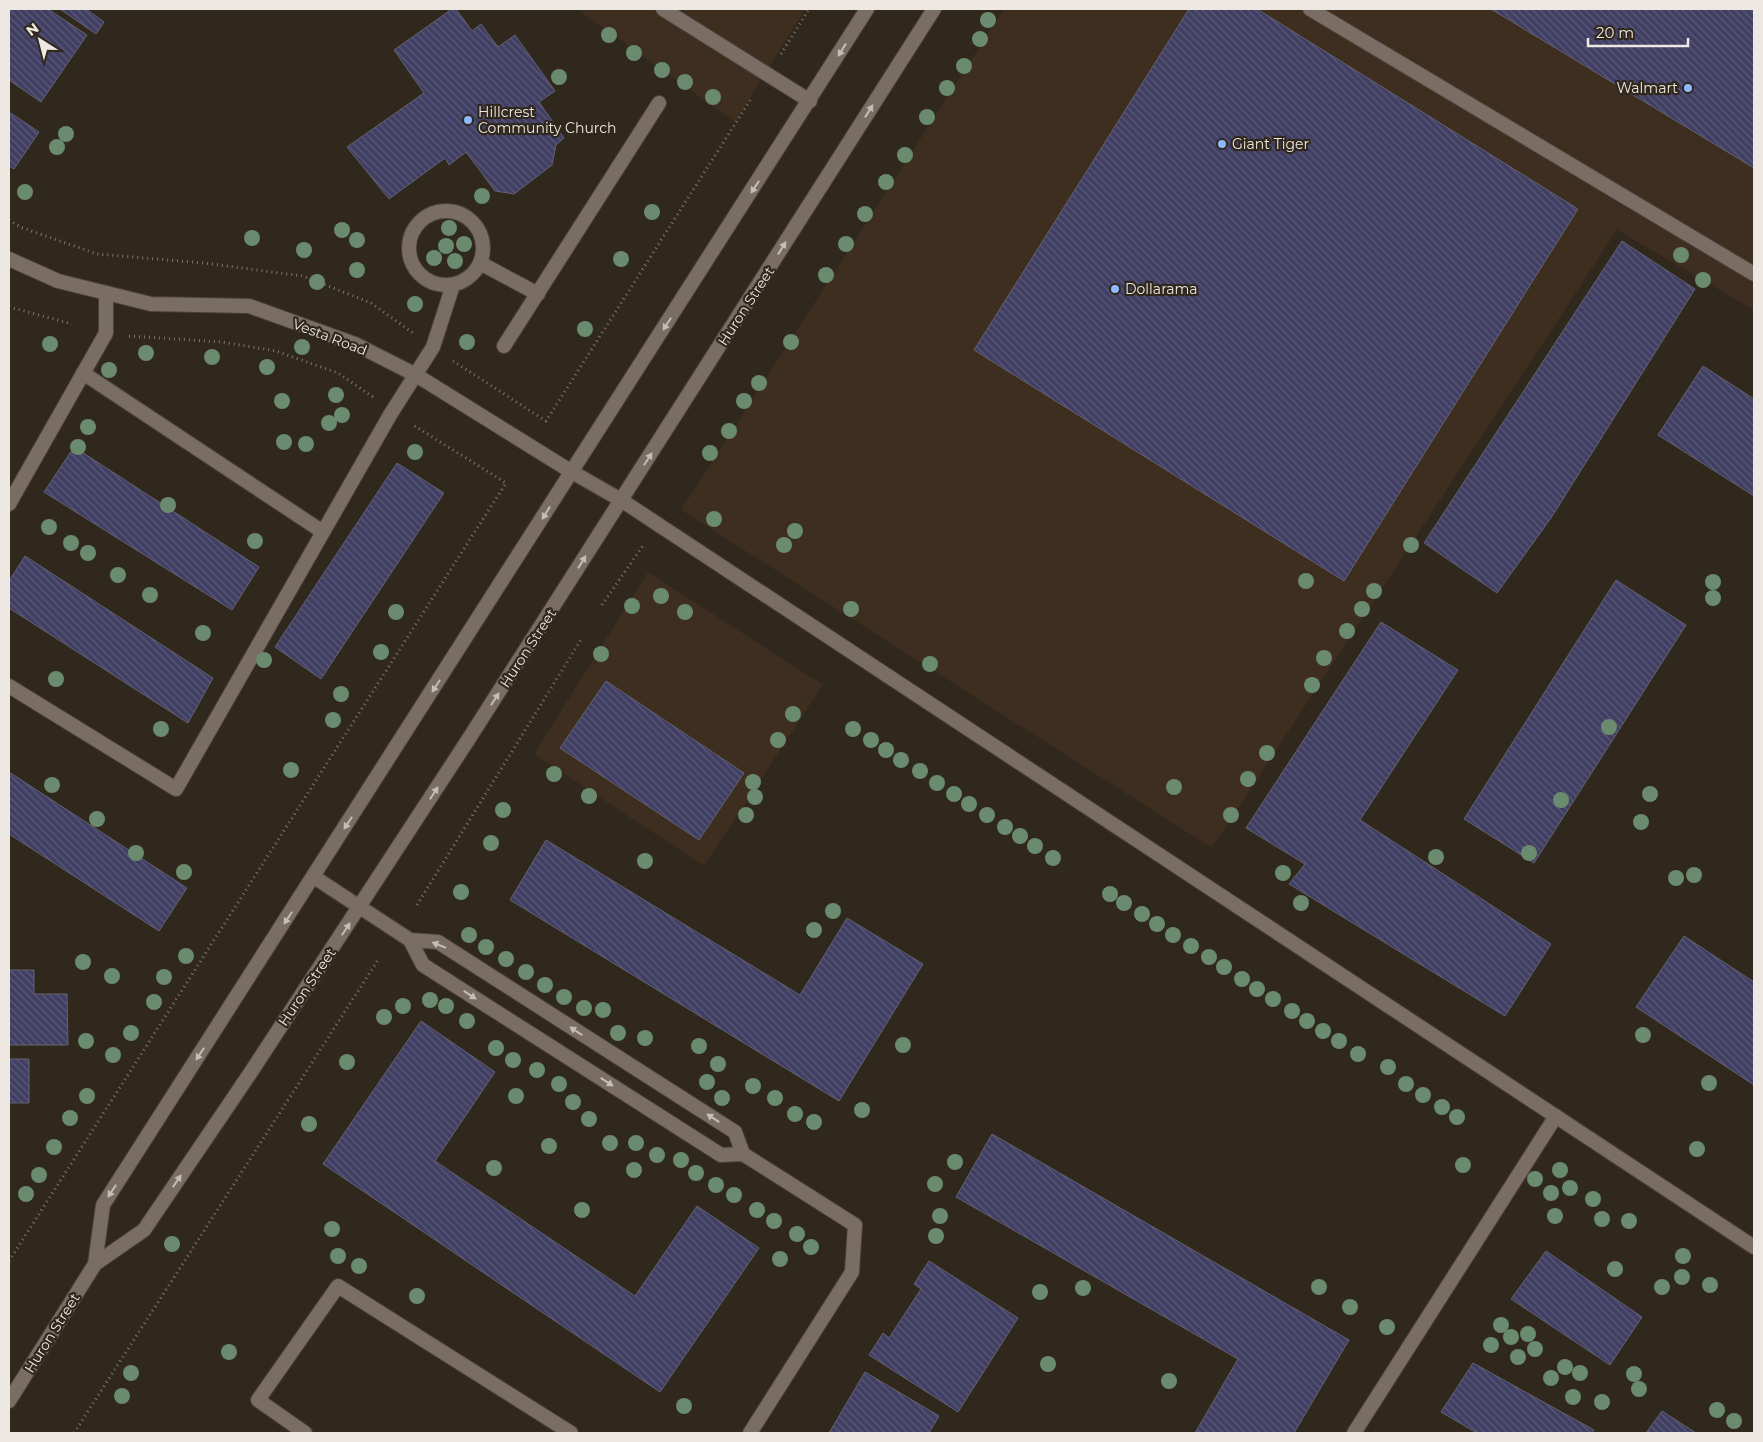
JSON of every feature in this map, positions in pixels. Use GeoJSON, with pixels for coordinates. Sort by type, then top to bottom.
{"type":"FeatureCollection","features":[{"type":"Feature","properties":{"kind":"main road"},"geometry":{"type":"LineString","coordinates":[[663,9],[810,101]]}},
{"type":"Feature","properties":{"kind":"main road","name":"Huron Street"},"geometry":{"type":"LineString","coordinates":[[95,1264],[103,1205],[868,9]]}},
{"type":"Feature","properties":{"kind":"main road","name":"Huron Street"},"geometry":{"type":"LineString","coordinates":[[9,1401],[95,1264],[144,1230],[361,907],[934,9]]}},
{"type":"Feature","properties":{"kind":"main road"},"geometry":{"type":"LineString","coordinates":[[1310,9],[1754,274]]}},
{"type":"Feature","properties":{"kind":"main road"},"geometry":{"type":"LineString","coordinates":[[504,346],[659,103]]}},
{"type":"Feature","properties":{"kind":"main road"},"geometry":{"type":"LineString","coordinates":[[446,210],[458,212],[469,218],[478,227],[483,239],[484,251],[480,263],[469,277],[453,284],[441,285],[429,282],[419,274],[412,264],[408,252],[409,240],[414,228],[422,218],[433,212],[446,210]]}},
{"type":"Feature","properties":{"kind":"main road","name":"Vesta Road"},"geometry":{"type":"LineString","coordinates":[[9,260],[58,281],[151,304],[249,306],[355,344],[416,375],[572,472],[622,500],[1754,1247]]}},
{"type":"Feature","properties":{"kind":"main road"},"geometry":{"type":"LineString","coordinates":[[480,263],[538,294]]}},
{"type":"Feature","properties":{"kind":"main road"},"geometry":{"type":"LineString","coordinates":[[9,686],[176,790],[390,415],[433,347],[453,284]]}},
{"type":"Feature","properties":{"kind":"main road"},"geometry":{"type":"LineString","coordinates":[[9,504],[106,333],[106,293]]}},
{"type":"Feature","properties":{"kind":"main road"},"geometry":{"type":"LineString","coordinates":[[83,373],[323,532]]}},
{"type":"Feature","properties":{"kind":"main road"},"geometry":{"type":"LineString","coordinates":[[314,876],[410,940],[423,965],[721,1155],[743,1154],[855,1225],[852,1272],[750,1433]]}},
{"type":"Feature","properties":{"kind":"main road"},"geometry":{"type":"LineString","coordinates":[[410,940],[438,942],[735,1132],[743,1154]]}},
{"type":"Feature","properties":{"kind":"main road"},"geometry":{"type":"LineString","coordinates":[[1354,1433],[1556,1116]]}},
{"type":"Feature","properties":{"kind":"main road"},"geometry":{"type":"LineString","coordinates":[[305,1433],[258,1400],[338,1286],[571,1433]]}},
{"type":"Feature","properties":{"kind":"path"},"geometry":{"type":"LineString","coordinates":[[777,61],[809,9]]}},
{"type":"Feature","properties":{"kind":"path"},"geometry":{"type":"LineString","coordinates":[[9,220],[20,227],[97,254],[204,263],[303,276],[372,303],[433,347],[546,421],[751,99]]}},
{"type":"Feature","properties":{"kind":"path"},"geometry":{"type":"LineString","coordinates":[[9,307],[72,324]]}},
{"type":"Feature","properties":{"kind":"path"},"geometry":{"type":"LineString","coordinates":[[126,336],[222,342],[276,351],[338,373],[374,398]]}},
{"type":"Feature","properties":{"kind":"path"},"geometry":{"type":"LineString","coordinates":[[9,1261],[506,483],[413,425]]}},
{"type":"Feature","properties":{"kind":"path"},"geometry":{"type":"LineString","coordinates":[[602,605],[646,543]]}},
{"type":"Feature","properties":{"kind":"path"},"geometry":{"type":"LineString","coordinates":[[417,904],[582,638]]}},
{"type":"Feature","properties":{"kind":"path"},"geometry":{"type":"LineString","coordinates":[[74,1433],[378,960]]}},
{"type":"Feature","properties":{"kind":"shaded area"},"geometry":{"type":"Polygon","coordinates":[[[577,9],[805,9],[735,122],[577,9]]]}},
{"type":"Feature","properties":{"kind":"shaded area"},"geometry":{"type":"Polygon","coordinates":[[[1004,9],[1754,9],[1754,310],[1617,230],[1212,848],[681,510],[1004,9]]]}},
{"type":"Feature","properties":{"kind":"shaded area"},"geometry":{"type":"Polygon","coordinates":[[[648,572],[823,685],[704,866],[534,754],[648,572]]]}},
{"type":"Feature","properties":{"kind":"building"},"geometry":{"type":"Polygon","coordinates":[[[9,9],[48,9],[87,35],[41,102],[9,80],[9,9]]]}},
{"type":"Feature","properties":{"kind":"building"},"geometry":{"type":"Polygon","coordinates":[[[60,9],[86,9],[104,22],[96,34],[60,9]]]}},
{"type":"Feature","properties":{"kind":"building","name":"Hillcrest Community Church"},"geometry":{"type":"Polygon","coordinates":[[[452,9],[456,9],[472,31],[481,24],[498,47],[515,35],[555,91],[539,102],[564,138],[556,145],[552,165],[514,194],[495,191],[466,152],[449,165],[445,158],[389,199],[347,147],[424,93],[394,50],[452,9]]]}},
{"type":"Feature","properties":{"kind":"building"},"geometry":{"type":"Polygon","coordinates":[[[1189,9],[1257,9],[1578,209],[1344,581],[974,350],[1189,9]]]}},
{"type":"Feature","properties":{"kind":"building","name":"Walmart"},"geometry":{"type":"Polygon","coordinates":[[[1491,9],[1754,9],[1754,168],[1491,9]]]}},
{"type":"Feature","properties":{"kind":"building"},"geometry":{"type":"Polygon","coordinates":[[[9,112],[39,132],[14,169],[9,166],[9,112]]]}},
{"type":"Feature","properties":{"kind":"building"},"geometry":{"type":"Polygon","coordinates":[[[1622,241],[1695,289],[1551,518],[1497,593],[1424,543],[1622,241]]]}},
{"type":"Feature","properties":{"kind":"building"},"geometry":{"type":"Polygon","coordinates":[[[1703,366],[1754,399],[1754,496],[1658,435],[1703,366]]]}},
{"type":"Feature","properties":{"kind":"building"},"geometry":{"type":"Polygon","coordinates":[[[74,447],[259,567],[232,610],[44,492],[74,447]]]}},
{"type":"Feature","properties":{"kind":"building"},"geometry":{"type":"Polygon","coordinates":[[[397,463],[444,493],[321,679],[275,647],[397,463]]]}},
{"type":"Feature","properties":{"kind":"building"},"geometry":{"type":"Polygon","coordinates":[[[25,556],[213,678],[188,723],[9,608],[9,581],[25,556]]]}},
{"type":"Feature","properties":{"kind":"building"},"geometry":{"type":"Polygon","coordinates":[[[1616,580],[1686,625],[1534,863],[1464,819],[1616,580]]]}},
{"type":"Feature","properties":{"kind":"building"},"geometry":{"type":"Polygon","coordinates":[[[1381,622],[1458,670],[1360,820],[1551,944],[1505,1016],[1289,884],[1305,864],[1246,828],[1381,622]]]}},
{"type":"Feature","properties":{"kind":"building"},"geometry":{"type":"Polygon","coordinates":[[[606,681],[744,773],[699,840],[560,748],[606,681]]]}},
{"type":"Feature","properties":{"kind":"building"},"geometry":{"type":"Polygon","coordinates":[[[9,772],[187,888],[159,931],[9,834],[9,772]]]}},
{"type":"Feature","properties":{"kind":"building"},"geometry":{"type":"Polygon","coordinates":[[[546,840],[800,995],[847,918],[923,964],[839,1101],[510,900],[546,840]]]}},
{"type":"Feature","properties":{"kind":"building"},"geometry":{"type":"Polygon","coordinates":[[[1684,936],[1754,982],[1754,1085],[1636,1007],[1684,936]]]}},
{"type":"Feature","properties":{"kind":"building"},"geometry":{"type":"Polygon","coordinates":[[[9,970],[34,970],[34,994],[67,994],[68,1045],[9,1045],[9,970]]]}},
{"type":"Feature","properties":{"kind":"building"},"geometry":{"type":"Polygon","coordinates":[[[421,1021],[495,1072],[435,1161],[635,1296],[697,1206],[759,1248],[660,1392],[323,1164],[421,1021]]]}},
{"type":"Feature","properties":{"kind":"building"},"geometry":{"type":"Polygon","coordinates":[[[9,1059],[29,1059],[29,1103],[9,1103],[9,1059]]]}},
{"type":"Feature","properties":{"kind":"building"},"geometry":{"type":"Polygon","coordinates":[[[992,1134],[1349,1340],[1294,1433],[1195,1433],[1238,1359],[956,1197],[992,1134]]]}},
{"type":"Feature","properties":{"kind":"building"},"geometry":{"type":"Polygon","coordinates":[[[1546,1251],[1642,1317],[1610,1365],[1511,1299],[1546,1251]]]}},
{"type":"Feature","properties":{"kind":"building"},"geometry":{"type":"Polygon","coordinates":[[[929,1261],[1018,1318],[958,1412],[869,1355],[883,1333],[889,1338],[921,1289],[914,1284],[929,1261]]]}},
{"type":"Feature","properties":{"kind":"building"},"geometry":{"type":"Polygon","coordinates":[[[1473,1363],[1594,1430],[1592,1433],[1477,1433],[1441,1412],[1473,1363]]]}},
{"type":"Feature","properties":{"kind":"building"},"geometry":{"type":"Polygon","coordinates":[[[865,1372],[939,1416],[929,1433],[829,1433],[865,1372]]]}},
{"type":"Feature","properties":{"kind":"building"},"geometry":{"type":"Polygon","coordinates":[[[1662,1411],[1696,1433],[1646,1433],[1662,1411]]]}},
{"type":"Feature","properties":{"kind":"place","name":"Walmart"},"geometry":{"type":"Point","coordinates":[1688,88]}},
{"type":"Feature","properties":{"kind":"place","name":"Hillcrest Community Church"},"geometry":{"type":"Point","coordinates":[468,120]}},
{"type":"Feature","properties":{"kind":"place","name":"Giant Tiger"},"geometry":{"type":"Point","coordinates":[1222,144]}},
{"type":"Feature","properties":{"kind":"place","name":"Dollarama"},"geometry":{"type":"Point","coordinates":[1115,289]}}]}
